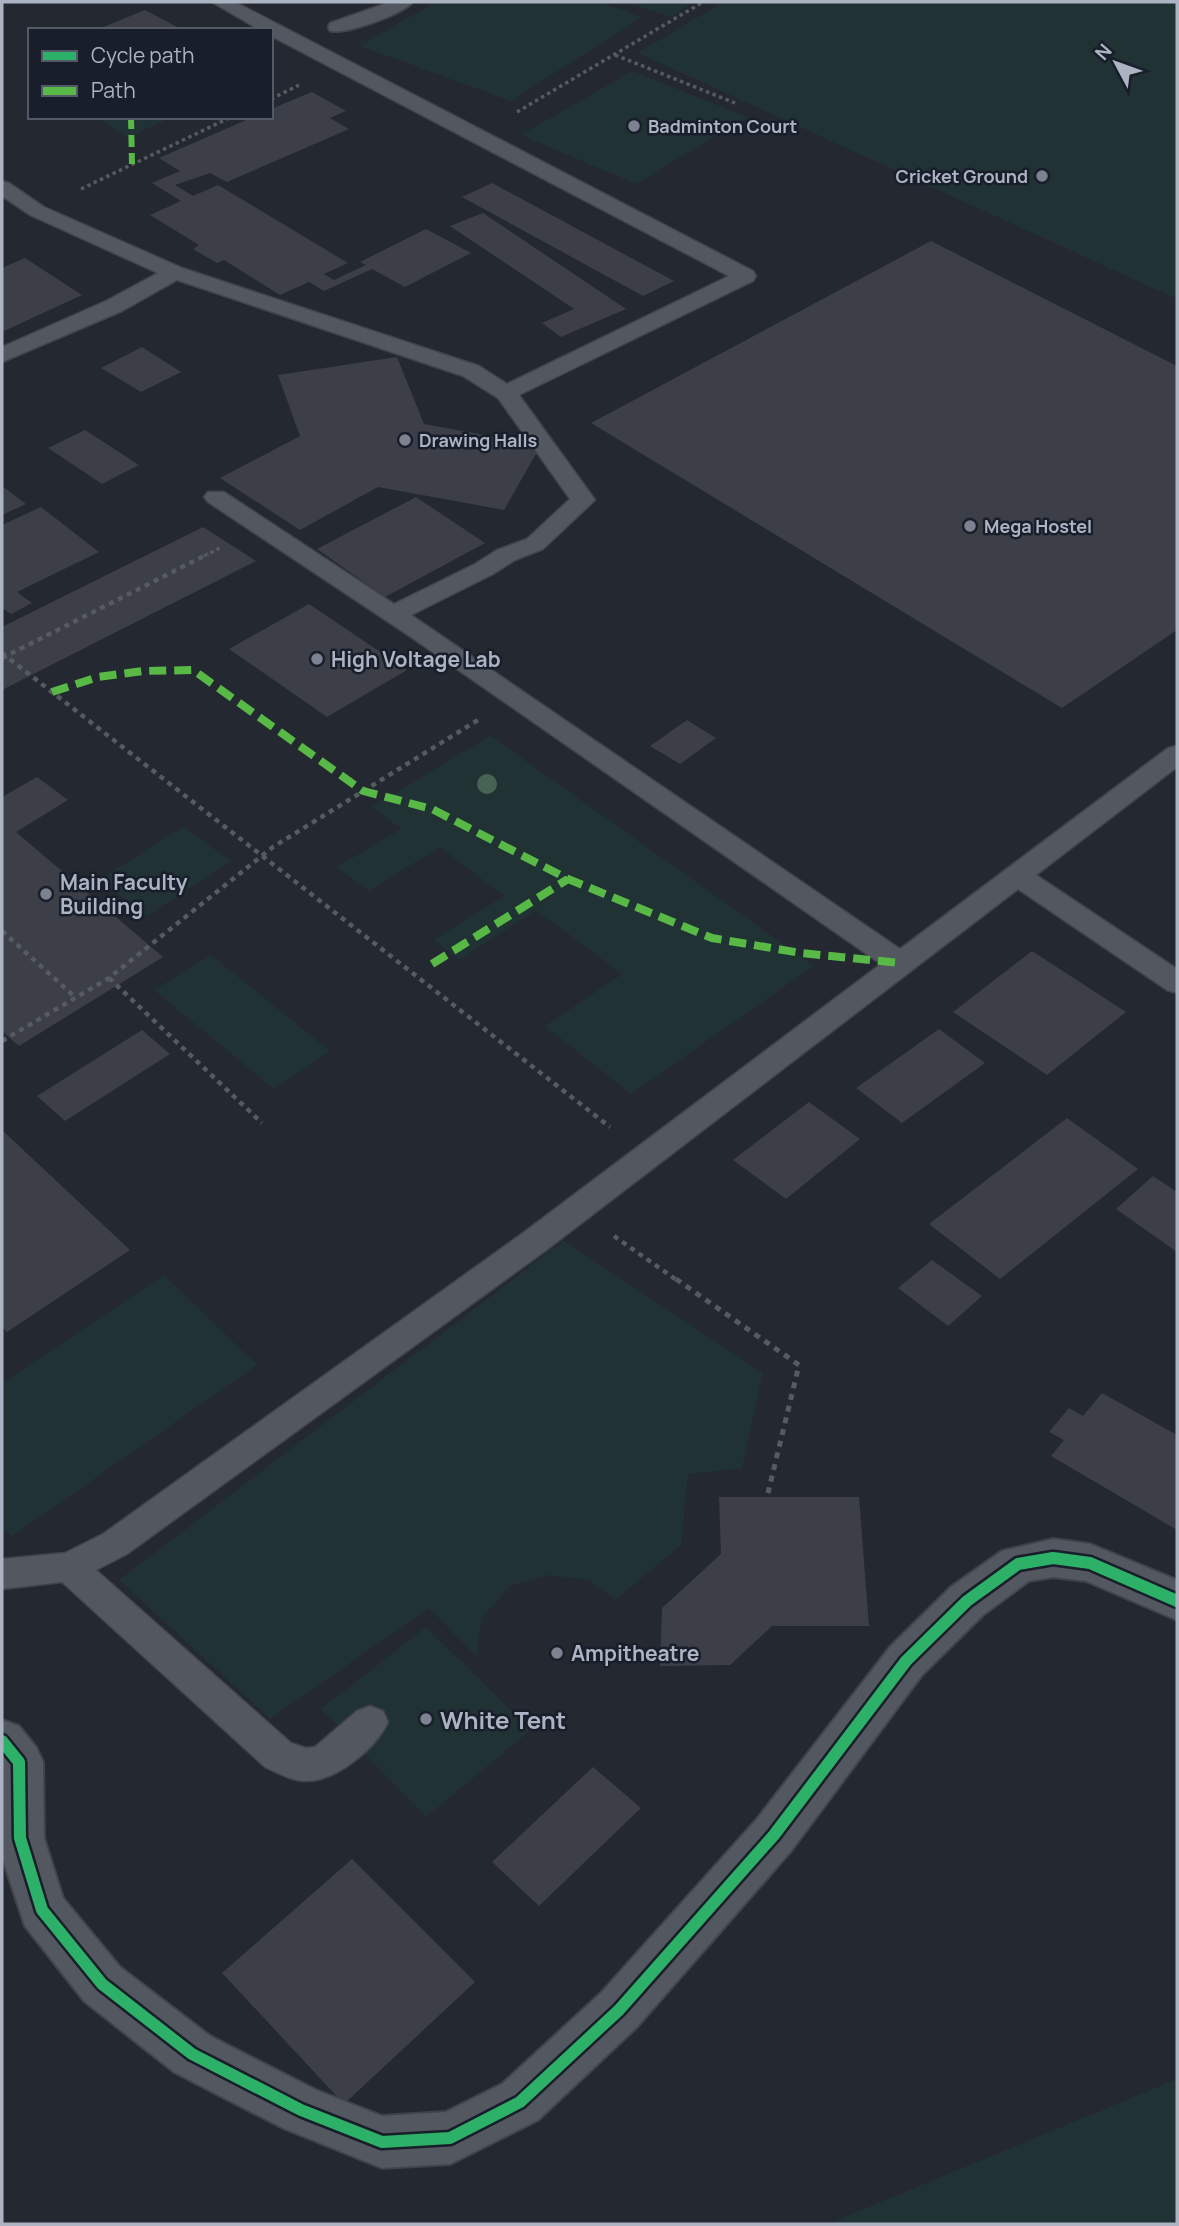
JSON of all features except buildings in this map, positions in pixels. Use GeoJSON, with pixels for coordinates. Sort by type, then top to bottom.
{"type":"FeatureCollection","features":[{"type":"Feature","properties":{"kind":"street"},"geometry":{"type":"LineString","coordinates":[[2,1741],[19,1762],[20,1838],[43,1910],[102,1984],[192,2054],[301,2110],[382,2141],[450,2138],[520,2102],[619,2010],[774,1836],[906,1661],[967,1601],[1018,1564],[1053,1558],[1090,1563],[1177,1601]]}},
{"type":"Feature","properties":{"kind":"lane"},"geometry":{"type":"LineString","coordinates":[[221,2],[271,28]]}},
{"type":"Feature","properties":{"kind":"lane"},"geometry":{"type":"LineString","coordinates":[[309,48],[337,27],[358,2]]}},
{"type":"Feature","properties":{"kind":"lane"},"geometry":{"type":"LineString","coordinates":[[337,27],[384,12],[404,2]]}},
{"type":"Feature","properties":{"kind":"lane"},"geometry":{"type":"LineString","coordinates":[[273,29],[745,276],[506,393]]}},
{"type":"Feature","properties":{"kind":"lane"},"geometry":{"type":"LineString","coordinates":[[2,187],[37,211],[175,272],[471,372],[506,393],[583,500],[535,544],[506,555],[484,569],[392,614]]}},
{"type":"Feature","properties":{"kind":"lane"},"geometry":{"type":"LineString","coordinates":[[2,355],[114,306],[175,272]]}},
{"type":"Feature","properties":{"kind":"lane"},"geometry":{"type":"LineString","coordinates":[[216,496],[900,963]]}},
{"type":"Feature","properties":{"kind":"lane"},"geometry":{"type":"LineString","coordinates":[[2,1574],[69,1567],[115,1544],[576,1209],[1177,754]]}},
{"type":"Feature","properties":{"kind":"lane"},"geometry":{"type":"LineString","coordinates":[[1017,875],[1177,983]]}},
{"type":"Feature","properties":{"kind":"lane"},"geometry":{"type":"LineString","coordinates":[[69,1567],[268,1746],[294,1765],[319,1764],[370,1722]]}},
{"type":"Feature","properties":{"kind":"path"},"geometry":{"type":"LineString","coordinates":[[514,114],[703,2]]}},
{"type":"Feature","properties":{"kind":"path"},"geometry":{"type":"LineString","coordinates":[[614,55],[735,103]]}},
{"type":"Feature","properties":{"kind":"path"},"geometry":{"type":"LineString","coordinates":[[37,211],[227,119]]}},
{"type":"Feature","properties":{"kind":"path"},"geometry":{"type":"LineString","coordinates":[[261,527],[3,655],[646,1156]]}},
{"type":"Feature","properties":{"kind":"path"},"geometry":{"type":"LineString","coordinates":[[2,1041],[109,978],[262,856],[514,697]]}},
{"type":"Feature","properties":{"kind":"path"},"geometry":{"type":"LineString","coordinates":[[2,932],[75,997]]}},
{"type":"Feature","properties":{"kind":"path"},"geometry":{"type":"LineString","coordinates":[[109,978],[262,1123]]}},
{"type":"Feature","properties":{"kind":"path"},"geometry":{"type":"LineString","coordinates":[[576,1209],[799,1365],[768,1497]]}},
{"type":"Feature","properties":{"kind":"shaded area"},"geometry":{"type":"Polygon","coordinates":[[[435,2],[598,2],[642,17],[511,101],[360,46],[435,2]]]}},
{"type":"Feature","properties":{"kind":"shaded area"},"geometry":{"type":"Polygon","coordinates":[[[625,2],[694,2],[671,17],[625,2]]]}},
{"type":"Feature","properties":{"kind":"shaded area","name":"Cricket Ground"},"geometry":{"type":"Polygon","coordinates":[[[723,2],[1177,2],[1177,299],[638,53],[723,2]]]}},
{"type":"Feature","properties":{"kind":"shaded area","name":"Badminton Court"},"geometry":{"type":"Polygon","coordinates":[[[632,71],[747,117],[636,184],[521,135],[632,71]]]}},
{"type":"Feature","properties":{"kind":"shaded area"},"geometry":{"type":"Polygon","coordinates":[[[98,119],[168,119],[128,137],[98,119]]]}},
{"type":"Feature","properties":{"kind":"shaded area"},"geometry":{"type":"Polygon","coordinates":[[[491,736],[814,966],[631,1094],[545,1026],[622,974],[536,910],[459,960],[434,940],[504,896],[440,847],[369,891],[337,867],[401,829],[372,807],[491,736]]]}},
{"type":"Feature","properties":{"kind":"shaded area"},"geometry":{"type":"Polygon","coordinates":[[[183,827],[231,861],[147,916],[99,880],[183,827]]]}},
{"type":"Feature","properties":{"kind":"shaded area"},"geometry":{"type":"Polygon","coordinates":[[[211,955],[330,1051],[274,1089],[154,990],[211,955]]]}},
{"type":"Feature","properties":{"kind":"shaded area"},"geometry":{"type":"Polygon","coordinates":[[[563,1241],[763,1373],[742,1468],[688,1474],[681,1545],[615,1600],[589,1580],[548,1575],[510,1586],[482,1618],[476,1656],[429,1608],[270,1719],[119,1580],[563,1241]]]}},
{"type":"Feature","properties":{"kind":"shaded area"},"geometry":{"type":"Polygon","coordinates":[[[164,1275],[257,1365],[11,1537],[2,1527],[2,1383],[164,1275]]]}},
{"type":"Feature","properties":{"kind":"shaded area","name":"White Tent"},"geometry":{"type":"Polygon","coordinates":[[[426,1627],[531,1730],[426,1817],[321,1709],[426,1627]]]}},
{"type":"Feature","properties":{"kind":"shaded area"},"geometry":{"type":"Polygon","coordinates":[[[1177,2079],[1177,2224],[831,2224],[842,2218],[1177,2079]]]}},
{"type":"Feature","properties":{"kind":"marked path"},"geometry":{"type":"LineString","coordinates":[[131,119],[132,164]]}},
{"type":"Feature","properties":{"kind":"marked path"},"geometry":{"type":"LineString","coordinates":[[52,692],[98,677],[143,671],[193,670],[363,791],[432,809],[568,879],[712,938],[801,953],[900,963]]}},
{"type":"Feature","properties":{"kind":"marked path"},"geometry":{"type":"LineString","coordinates":[[432,964],[568,879]]}},
{"type":"Feature","properties":{"kind":"cycle path"},"geometry":{"type":"LineString","coordinates":[[2,1741],[19,1762],[20,1838],[42,1910],[102,1984],[192,2054],[301,2110],[382,2142],[450,2138],[520,2102],[619,2010],[774,1835],[906,1661],[967,1601],[1018,1564],[1053,1558],[1090,1563],[1177,1601]]}},
{"type":"Feature","properties":{"kind":"place","name":"Badminton Court"},"geometry":{"type":"Point","coordinates":[634,126]}},
{"type":"Feature","properties":{"kind":"place","name":"Cricket Ground"},"geometry":{"type":"Point","coordinates":[1042,176]}},
{"type":"Feature","properties":{"kind":"place","name":"Drawing Halls"},"geometry":{"type":"Point","coordinates":[405,440]}},
{"type":"Feature","properties":{"kind":"place","name":"Mega Hostel"},"geometry":{"type":"Point","coordinates":[970,526]}},
{"type":"Feature","properties":{"kind":"place","name":"High Voltage Lab"},"geometry":{"type":"Point","coordinates":[317,659]}},
{"type":"Feature","properties":{"kind":"place","name":"Main Faculty Building"},"geometry":{"type":"Point","coordinates":[46,894]}},
{"type":"Feature","properties":{"kind":"place","name":"Ampitheatre"},"geometry":{"type":"Point","coordinates":[557,1653]}},
{"type":"Feature","properties":{"kind":"place","name":"White Tent"},"geometry":{"type":"Point","coordinates":[426,1719]}}]}
